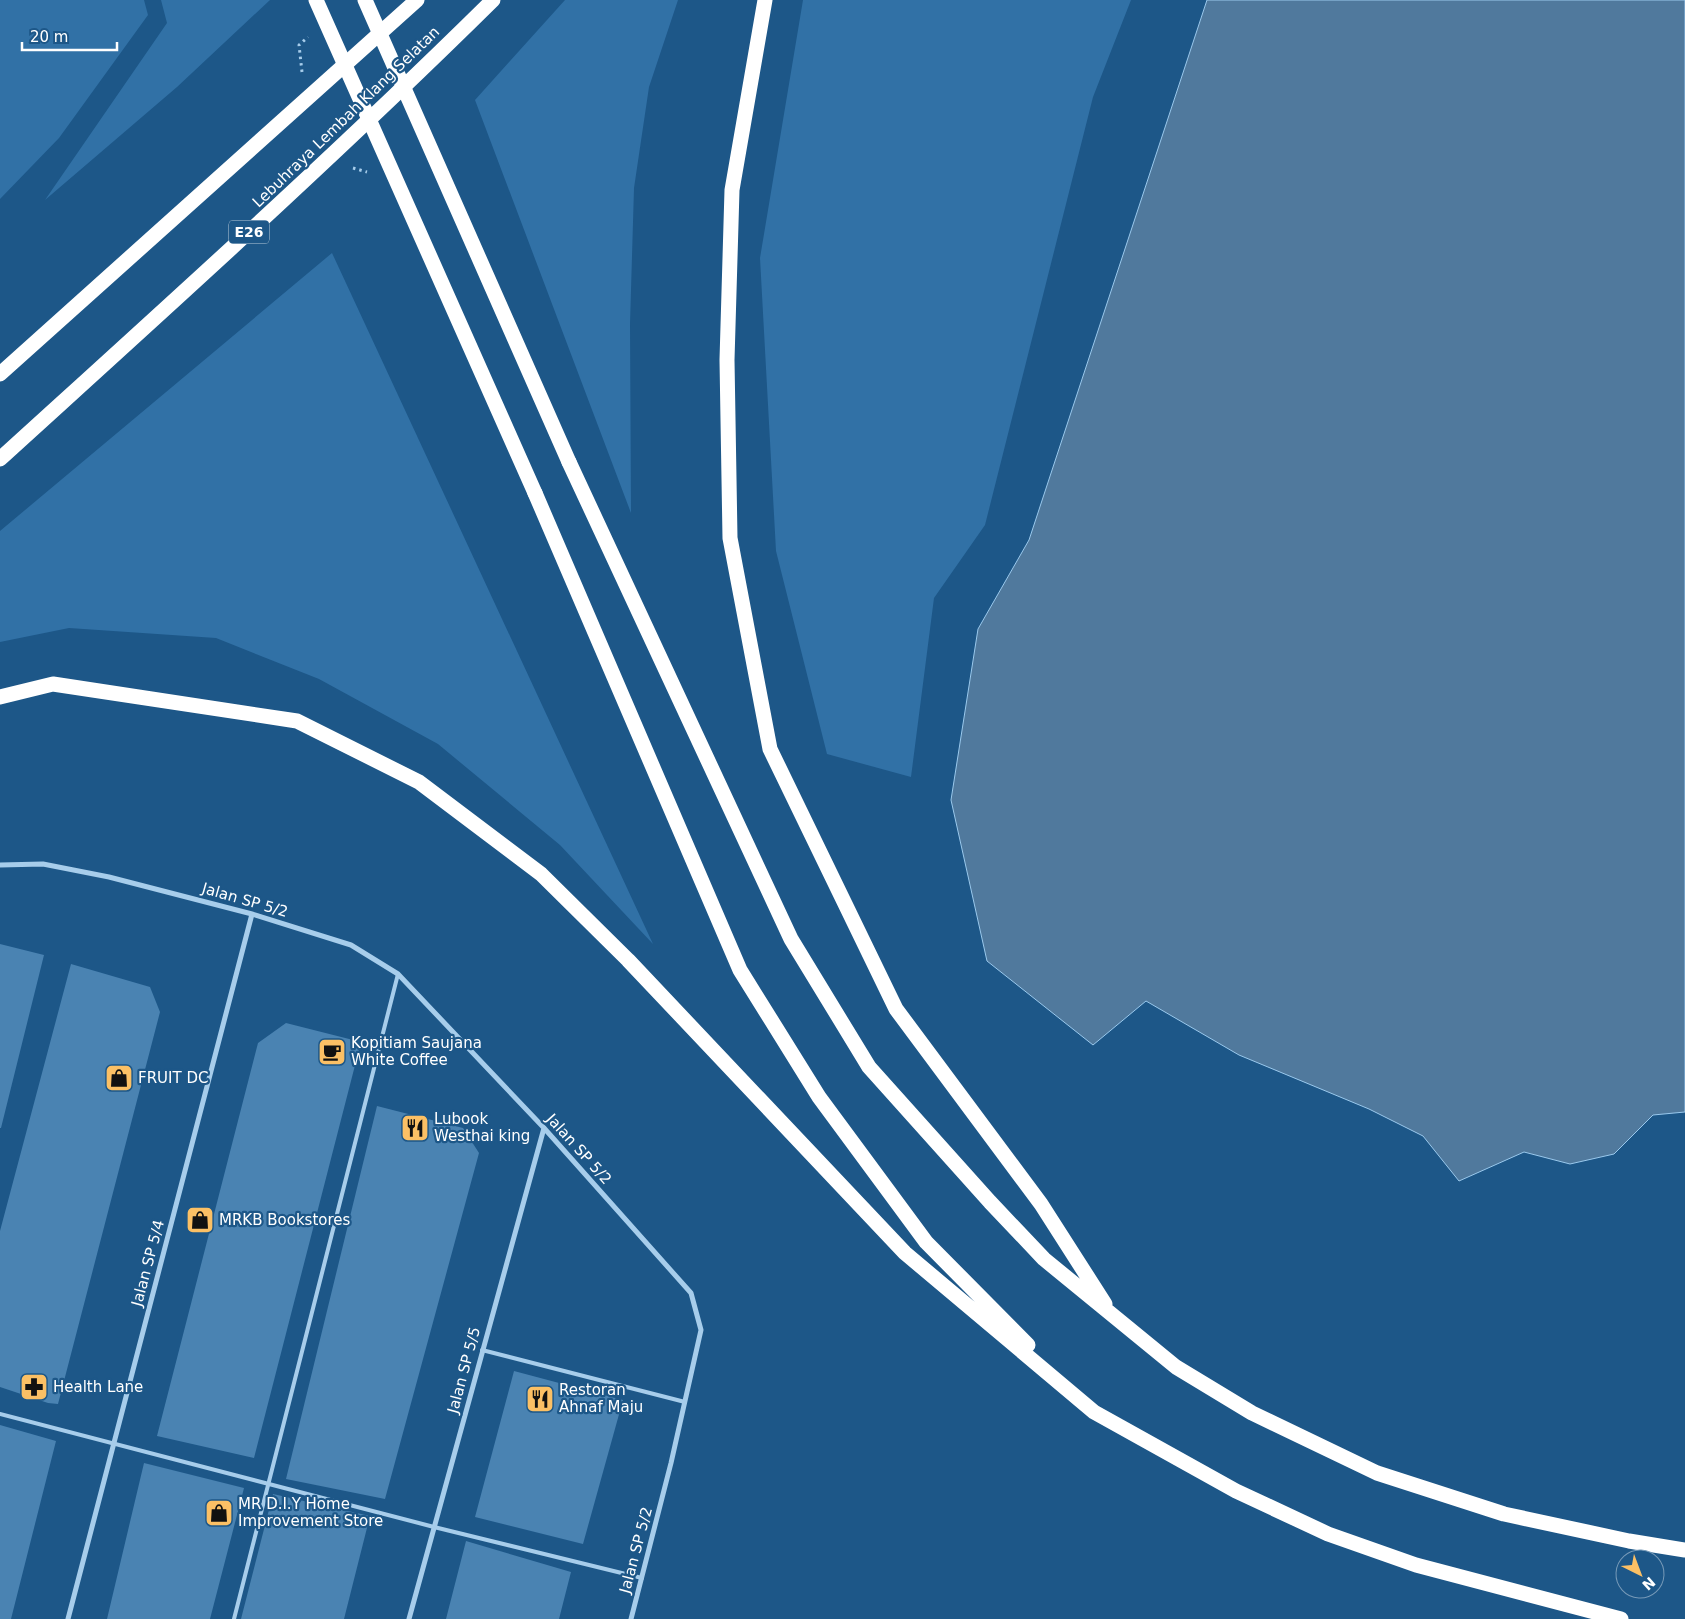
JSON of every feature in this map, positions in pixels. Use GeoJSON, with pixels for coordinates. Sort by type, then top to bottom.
{"type":"FeatureCollection","features":[{"type":"Feature","properties":{"kind":"highway"},"geometry":{"type":"LineString","coordinates":[[316,0],[535,493],[740,970],[819,1097],[926,1242],[1094,1412]]}},
{"type":"Feature","properties":{"kind":"highway"},"geometry":{"type":"LineString","coordinates":[[365,0],[569,462],[791,939],[869,1067],[990,1202],[1044,1259],[1176,1367],[1252,1413],[1378,1473],[1504,1514],[1629,1541],[1685,1550]]}},
{"type":"Feature","properties":{"kind":"highway"},"geometry":{"type":"LineString","coordinates":[[0,374],[417,0]]}},
{"type":"Feature","properties":{"kind":"highway","name":"Lebuhraya Lembah Klang Selatan"},"geometry":{"type":"LineString","coordinates":[[0,459],[266,218],[494,0]]}},
{"type":"Feature","properties":{"kind":"highway"},"geometry":{"type":"LineString","coordinates":[[764,0],[732,190],[727,360],[730,538],[770,748],[896,1009],[1042,1204],[1114,1318]]}},
{"type":"Feature","properties":{"kind":"highway"},"geometry":{"type":"LineString","coordinates":[[0,696],[53,684],[297,720],[419,782],[541,874],[628,960],[905,1253],[1094,1412],[1236,1491],[1328,1534],[1416,1565],[1621,1619]]}},
{"type":"Feature","properties":{"kind":"street","name":"Jalan SP 5/2"},"geometry":{"type":"LineString","coordinates":[[0,865],[43,864],[109,877],[252,914],[351,945],[398,974],[544,1128],[691,1293],[701,1330],[631,1619]]}},
{"type":"Feature","properties":{"kind":"street","name":"Jalan SP 5/4"},"geometry":{"type":"LineString","coordinates":[[68,1619],[252,914]]}},
{"type":"Feature","properties":{"kind":"street","name":"Jalan SP 5/5"},"geometry":{"type":"LineString","coordinates":[[409,1619],[544,1128]]}},
{"type":"Feature","properties":{"kind":"lane"},"geometry":{"type":"LineString","coordinates":[[234,1619],[398,974]]}},
{"type":"Feature","properties":{"kind":"lane"},"geometry":{"type":"LineString","coordinates":[[482,1350],[685,1402]]}},
{"type":"Feature","properties":{"kind":"lane"},"geometry":{"type":"LineString","coordinates":[[0,1414],[114,1442],[434,1527],[642,1578]]}},
{"type":"Feature","properties":{"kind":"shaded area"},"geometry":{"type":"Polygon","coordinates":[[[0,0],[144,0],[148,15],[59,138],[0,199],[0,0]]]}},
{"type":"Feature","properties":{"kind":"shaded area"},"geometry":{"type":"Polygon","coordinates":[[[161,0],[270,0],[177,87],[45,200],[167,23],[161,0]]]}},
{"type":"Feature","properties":{"kind":"shaded area"},"geometry":{"type":"Polygon","coordinates":[[[565,0],[678,0],[649,87],[634,188],[630,324],[631,513],[475,100],[565,0]]]}},
{"type":"Feature","properties":{"kind":"shaded area"},"geometry":{"type":"Polygon","coordinates":[[[803,0],[1131,0],[1093,97],[985,525],[934,598],[911,777],[827,754],[776,551],[760,258],[803,0]]]}},
{"type":"Feature","properties":{"kind":"shaded area"},"geometry":{"type":"Polygon","coordinates":[[[1207,0],[1685,0],[1685,1112],[1653,1115],[1614,1154],[1570,1164],[1524,1152],[1459,1181],[1423,1136],[1369,1109],[1239,1055],[1146,1001],[1093,1045],[987,961],[951,800],[978,629],[1029,540],[1207,0]]]}},
{"type":"Feature","properties":{"kind":"shaded area"},"geometry":{"type":"Polygon","coordinates":[[[332,253],[653,944],[560,845],[438,744],[319,679],[216,638],[69,628],[0,642],[0,531],[332,253]]]}},
{"type":"Feature","properties":{"kind":"building"},"geometry":{"type":"Polygon","coordinates":[[[0,944],[44,955],[1,1128],[0,1128],[0,944]]]}},
{"type":"Feature","properties":{"kind":"building"},"geometry":{"type":"Polygon","coordinates":[[[71,964],[150,987],[160,1012],[58,1404],[48,1403],[0,1387],[0,1231],[71,964]]]}},
{"type":"Feature","properties":{"kind":"building"},"geometry":{"type":"Polygon","coordinates":[[[286,1023],[361,1042],[254,1458],[157,1436],[258,1043],[286,1023]]]}},
{"type":"Feature","properties":{"kind":"building"},"geometry":{"type":"Polygon","coordinates":[[[377,1106],[463,1128],[479,1153],[385,1499],[286,1479],[377,1106]]]}},
{"type":"Feature","properties":{"kind":"building"},"geometry":{"type":"Polygon","coordinates":[[[514,1371],[623,1400],[583,1544],[475,1517],[514,1371]]]}},
{"type":"Feature","properties":{"kind":"building"},"geometry":{"type":"Polygon","coordinates":[[[0,1425],[56,1441],[11,1619],[0,1619],[0,1425]]]}},
{"type":"Feature","properties":{"kind":"building"},"geometry":{"type":"Polygon","coordinates":[[[144,1463],[244,1488],[210,1619],[107,1619],[144,1463]]]}},
{"type":"Feature","properties":{"kind":"building"},"geometry":{"type":"Polygon","coordinates":[[[273,1494],[370,1516],[344,1619],[241,1619],[273,1494]]]}},
{"type":"Feature","properties":{"kind":"building"},"geometry":{"type":"Polygon","coordinates":[[[466,1541],[571,1572],[559,1619],[446,1619],[466,1541]]]}},
{"type":"Feature","properties":{"kind":"place","name":"Kopitiam Saujana White Coffee"},"geometry":{"type":"Point","coordinates":[332,1052]}},
{"type":"Feature","properties":{"kind":"place","name":"FRUIT DC"},"geometry":{"type":"Point","coordinates":[119,1078]}},
{"type":"Feature","properties":{"kind":"place","name":"Lubook Westhai king"},"geometry":{"type":"Point","coordinates":[415,1128]}},
{"type":"Feature","properties":{"kind":"place","name":"MRKB Bookstores"},"geometry":{"type":"Point","coordinates":[200,1220]}},
{"type":"Feature","properties":{"kind":"place","name":"Health Lane"},"geometry":{"type":"Point","coordinates":[34,1387]}},
{"type":"Feature","properties":{"kind":"place","name":"Restoran Ahnaf Maju"},"geometry":{"type":"Point","coordinates":[540,1399]}},
{"type":"Feature","properties":{"kind":"place","name":"MR D.I.Y Home Improvement Store"},"geometry":{"type":"Point","coordinates":[219,1513]}}]}
